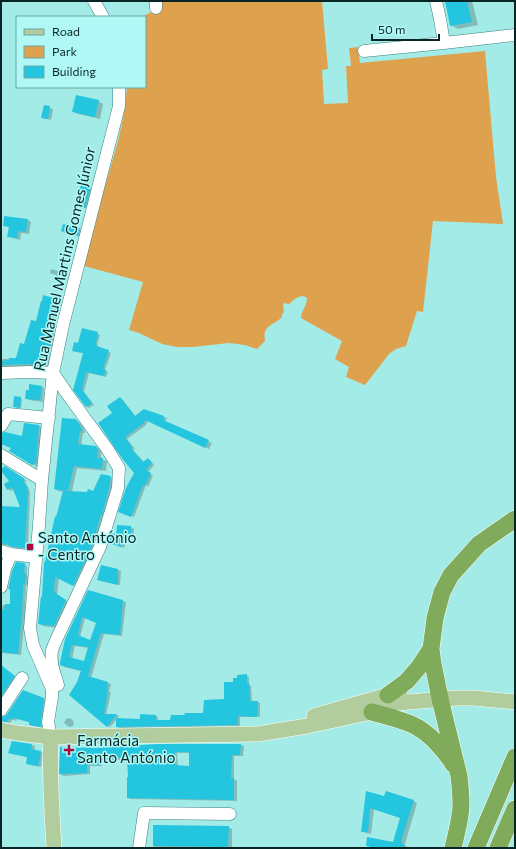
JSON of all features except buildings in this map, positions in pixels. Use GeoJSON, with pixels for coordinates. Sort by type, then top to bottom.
{"type":"FeatureCollection","features":[{"type":"Feature","properties":{"kind":"highway"},"geometry":{"type":"LineString","coordinates":[[453,848],[459,823],[461,804],[459,776],[439,694],[431,649],[435,618],[442,592],[451,575],[479,544],[515,519]]}},
{"type":"Feature","properties":{"kind":"highway"},"geometry":{"type":"LineString","coordinates":[[388,695],[408,681],[431,649]]}},
{"type":"Feature","properties":{"kind":"highway"},"geometry":{"type":"LineString","coordinates":[[372,712],[415,726],[434,740],[449,757],[459,776]]}},
{"type":"Feature","properties":{"kind":"highway"},"geometry":{"type":"LineString","coordinates":[[476,848],[515,757]]}},
{"type":"Feature","properties":{"kind":"highway"},"geometry":{"type":"LineString","coordinates":[[498,848],[515,809]]}},
{"type":"Feature","properties":{"kind":"main road"},"geometry":{"type":"LineString","coordinates":[[258,734],[337,709],[388,695],[406,693],[439,694],[473,698],[511,697]]}},
{"type":"Feature","properties":{"kind":"main road"},"geometry":{"type":"LineString","coordinates":[[1,730],[51,737],[258,734],[338,720],[372,712],[397,703],[439,694]]}},
{"type":"Feature","properties":{"kind":"main road"},"geometry":{"type":"LineString","coordinates":[[51,737],[50,778],[54,848]]}},
{"type":"Feature","properties":{"kind":"street"},"geometry":{"type":"LineString","coordinates":[[94,1],[102,16]]}},
{"type":"Feature","properties":{"kind":"street"},"geometry":{"type":"LineString","coordinates":[[436,1],[444,43]]}},
{"type":"Feature","properties":{"kind":"street"},"geometry":{"type":"LineString","coordinates":[[364,51],[515,34]]}},
{"type":"Feature","properties":{"kind":"street","name":"Rua Manuel Martins Gomes Júnior"},"geometry":{"type":"LineString","coordinates":[[51,737],[48,722],[52,689],[35,650],[30,633],[30,622],[53,373],[63,325],[119,106],[119,88]]}},
{"type":"Feature","properties":{"kind":"street"},"geometry":{"type":"LineString","coordinates":[[1,373],[53,373],[108,450],[119,468],[118,488],[100,547],[52,650],[53,668],[60,698],[56,724],[51,737]]}},
{"type":"Feature","properties":{"kind":"street"},"geometry":{"type":"LineString","coordinates":[[1,426],[8,414],[49,418]]}},
{"type":"Feature","properties":{"kind":"street"},"geometry":{"type":"LineString","coordinates":[[1,455],[42,480]]}},
{"type":"Feature","properties":{"kind":"street"},"geometry":{"type":"LineString","coordinates":[[1,588],[6,569],[6,553],[36,557]]}},
{"type":"Feature","properties":{"kind":"street"},"geometry":{"type":"LineString","coordinates":[[35,650],[38,653],[45,654],[52,650]]}},
{"type":"Feature","properties":{"kind":"street"},"geometry":{"type":"LineString","coordinates":[[1,710],[22,678]]}},
{"type":"Feature","properties":{"kind":"street"},"geometry":{"type":"LineString","coordinates":[[338,720],[344,713],[406,693]]}},
{"type":"Feature","properties":{"kind":"street"},"geometry":{"type":"LineString","coordinates":[[139,848],[144,813],[230,814]]}},
{"type":"Feature","properties":{"kind":"green space"},"geometry":{"type":"Polygon","coordinates":[[[162,1],[322,1],[328,69],[322,70],[324,104],[348,103],[346,66],[351,66],[349,48],[358,47],[360,63],[485,51],[496,177],[503,224],[433,221],[423,312],[417,311],[406,346],[396,349],[389,354],[365,385],[346,377],[349,367],[335,359],[342,341],[301,318],[307,298],[302,296],[289,304],[284,303],[284,312],[282,317],[269,326],[265,332],[265,341],[257,349],[245,345],[229,343],[193,347],[177,347],[162,344],[129,330],[143,282],[84,266],[112,164],[124,113],[127,88],[146,88],[146,16],[144,16],[153,11],[162,10],[162,1]]]}},
{"type":"Feature","properties":{"kind":"place","name":"Santo António - Centro"},"geometry":{"type":"Point","coordinates":[30,547]}},
{"type":"Feature","properties":{"kind":"place","name":"Farmácia Santo António"},"geometry":{"type":"Point","coordinates":[69,750]}}]}
